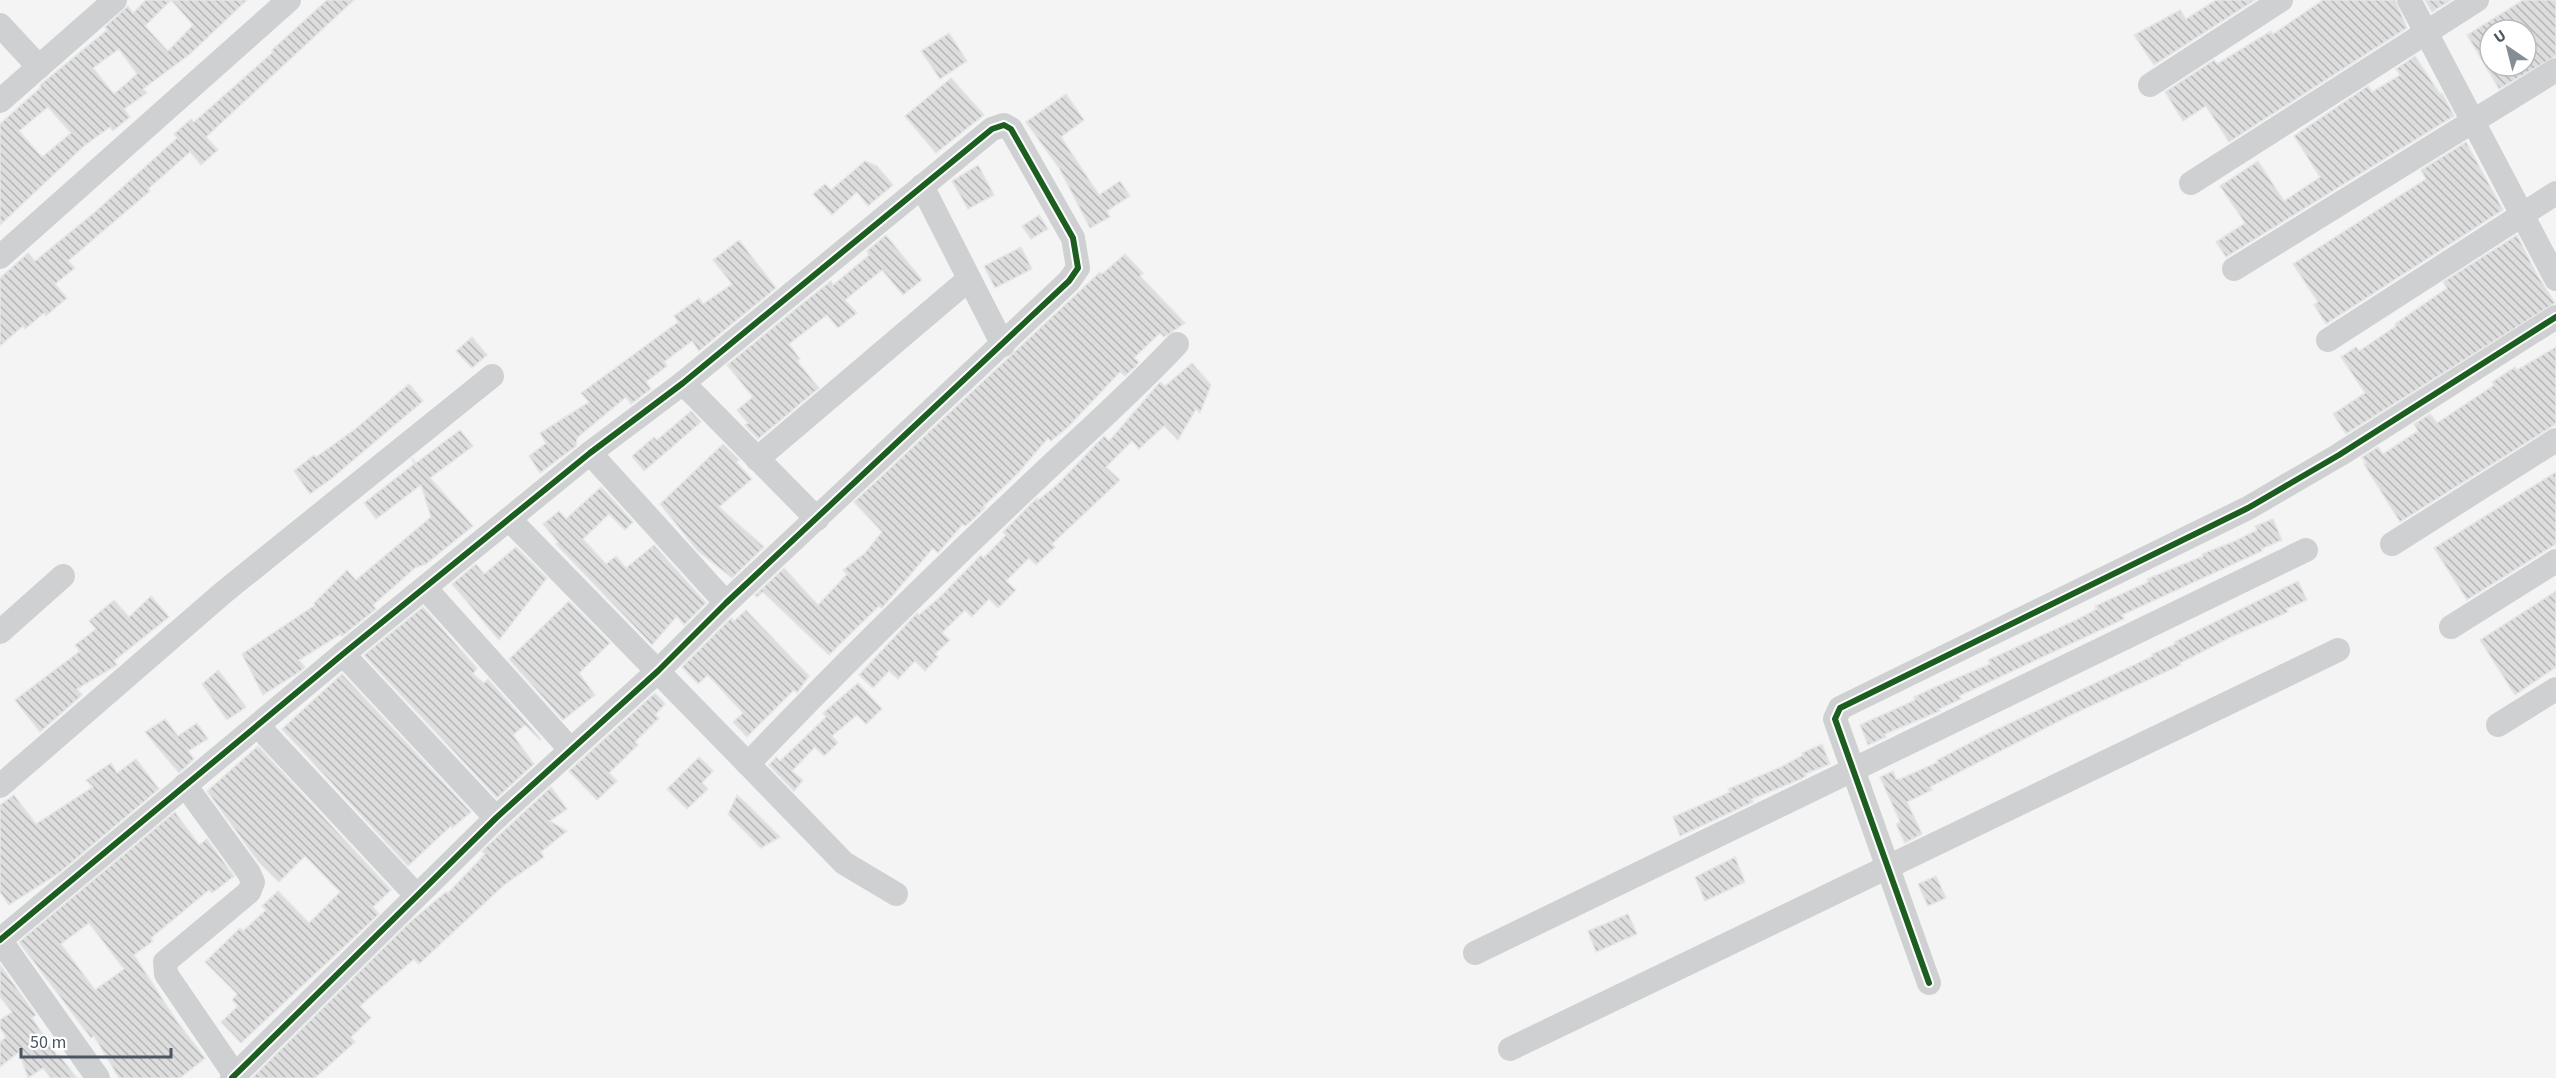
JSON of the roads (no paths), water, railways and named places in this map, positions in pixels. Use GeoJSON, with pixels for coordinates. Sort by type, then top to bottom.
{"type":"FeatureCollection","features":[{"type":"Feature","properties":{"kind":"street"},"geometry":{"type":"LineString","coordinates":[[0,101],[115,0]]}},
{"type":"Feature","properties":{"kind":"street"},"geometry":{"type":"LineString","coordinates":[[0,257],[289,0]]}},
{"type":"Feature","properties":{"kind":"street"},"geometry":{"type":"LineString","coordinates":[[2150,86],[2281,0]]}},
{"type":"Feature","properties":{"kind":"street"},"geometry":{"type":"LineString","coordinates":[[2409,0],[2556,279]]}},
{"type":"Feature","properties":{"kind":"street"},"geometry":{"type":"LineString","coordinates":[[2191,183],[2477,0]]}},
{"type":"Feature","properties":{"kind":"street"},"geometry":{"type":"LineString","coordinates":[[0,25],[39,67]]}},
{"type":"Feature","properties":{"kind":"street"},"geometry":{"type":"LineString","coordinates":[[2234,269],[2474,123],[2556,70]]}},
{"type":"Feature","properties":{"kind":"street"},"geometry":{"type":"LineString","coordinates":[[98,1078],[0,940],[185,785],[258,726],[343,654],[590,453],[683,383],[992,129],[1004,124],[1011,129],[1073,238],[1078,268],[1069,281],[726,603],[658,671],[496,818],[234,1077],[166,974],[165,962],[249,892],[253,882],[249,873],[185,785]]}},
{"type":"Feature","properties":{"kind":"street"},"geometry":{"type":"LineString","coordinates":[[922,186],[1003,345]]}},
{"type":"Feature","properties":{"kind":"street"},"geometry":{"type":"LineString","coordinates":[[2328,340],[2556,194]]}},
{"type":"Feature","properties":{"kind":"street"},"geometry":{"type":"LineString","coordinates":[[757,459],[969,279]]}},
{"type":"Feature","properties":{"kind":"street"},"geometry":{"type":"LineString","coordinates":[[1929,983],[1835,719],[1840,708],[2248,508],[2340,455],[2556,317]]}},
{"type":"Feature","properties":{"kind":"street"},"geometry":{"type":"LineString","coordinates":[[748,764],[840,667],[1045,471],[1134,390],[1177,344]]}},
{"type":"Feature","properties":{"kind":"street"},"geometry":{"type":"LineString","coordinates":[[0,786],[224,592],[492,376]]}},
{"type":"Feature","properties":{"kind":"street"},"geometry":{"type":"LineString","coordinates":[[683,383],[817,519]]}},
{"type":"Feature","properties":{"kind":"street"},"geometry":{"type":"LineString","coordinates":[[2392,544],[2556,440]]}},
{"type":"Feature","properties":{"kind":"street"},"geometry":{"type":"LineString","coordinates":[[590,453],[726,603]]}},
{"type":"Feature","properties":{"kind":"street"},"geometry":{"type":"LineString","coordinates":[[510,520],[844,863],[896,894]]}},
{"type":"Feature","properties":{"kind":"street"},"geometry":{"type":"LineString","coordinates":[[1475,953],[2306,550]]}},
{"type":"Feature","properties":{"kind":"street"},"geometry":{"type":"LineString","coordinates":[[2451,627],[2556,561]]}},
{"type":"Feature","properties":{"kind":"street"},"geometry":{"type":"LineString","coordinates":[[0,632],[63,576]]}},
{"type":"Feature","properties":{"kind":"street"},"geometry":{"type":"LineString","coordinates":[[425,588],[570,749]]}},
{"type":"Feature","properties":{"kind":"street"},"geometry":{"type":"LineString","coordinates":[[1510,1049],[2338,650]]}},
{"type":"Feature","properties":{"kind":"street"},"geometry":{"type":"LineString","coordinates":[[343,654],[496,818]]}},
{"type":"Feature","properties":{"kind":"street"},"geometry":{"type":"LineString","coordinates":[[2498,725],[2556,689]]}},
{"type":"Feature","properties":{"kind":"street"},"geometry":{"type":"LineString","coordinates":[[258,726],[416,895]]}}]}
